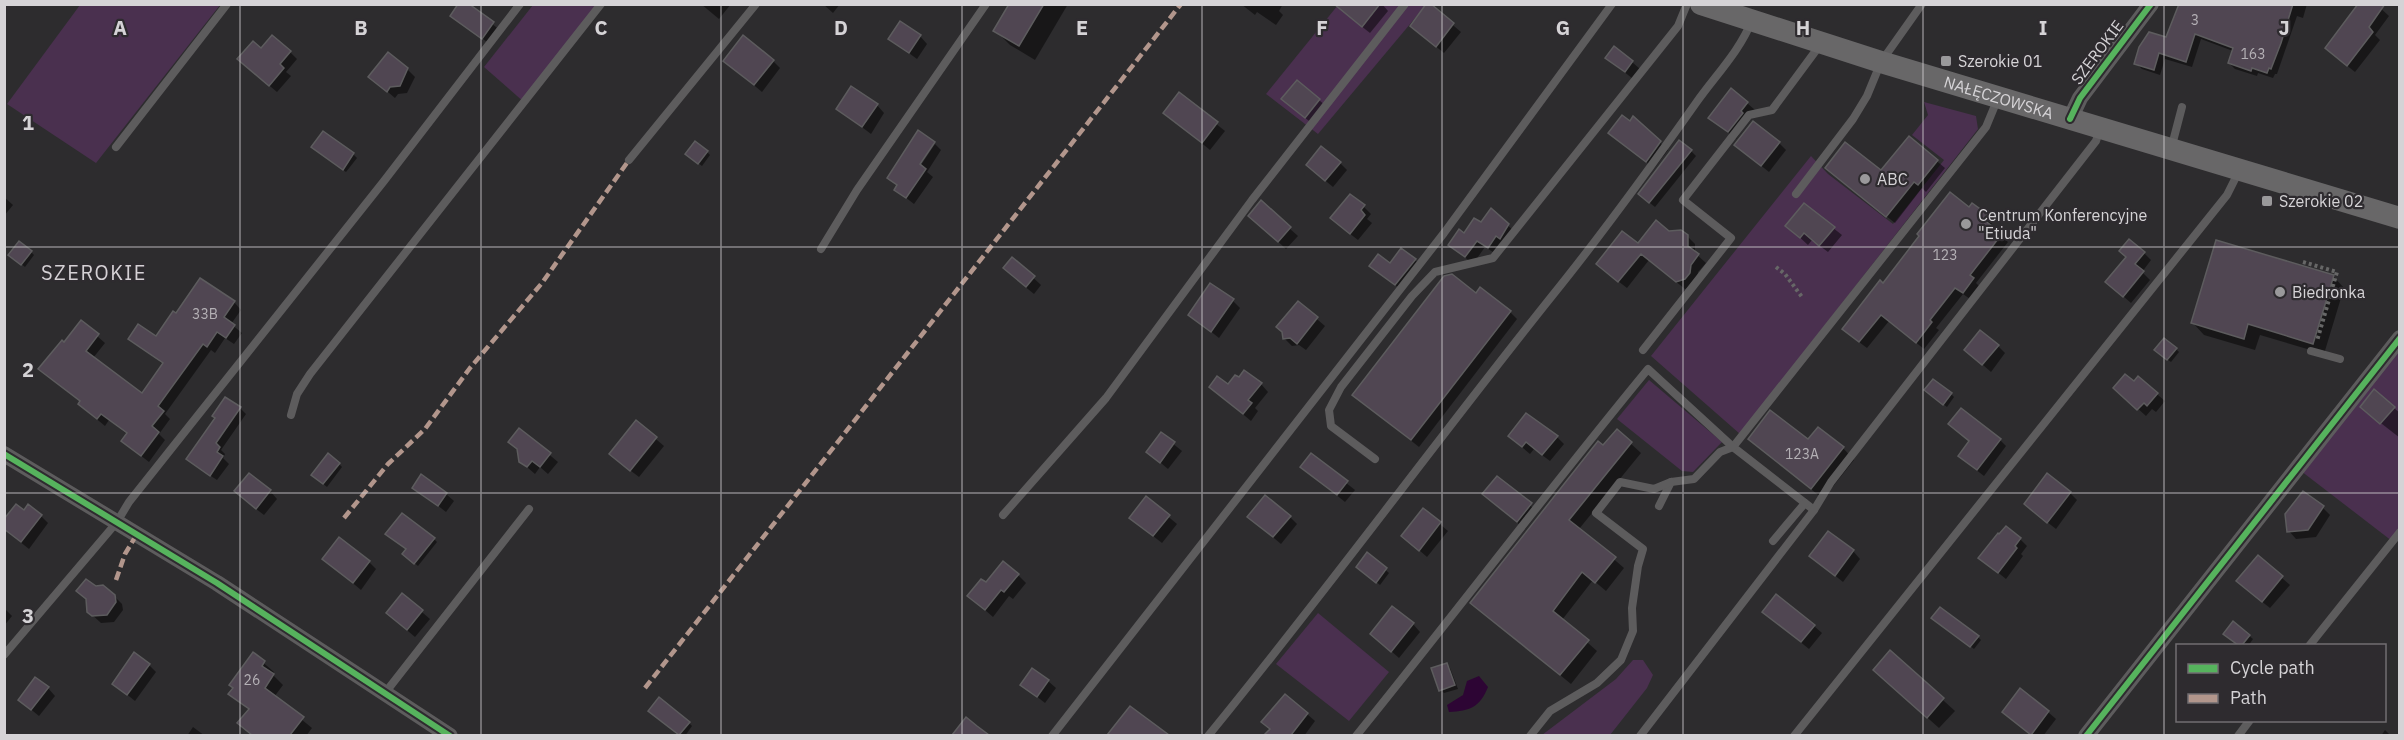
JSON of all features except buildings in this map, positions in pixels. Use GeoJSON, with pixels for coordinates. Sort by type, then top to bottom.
{"type":"FeatureCollection","features":[{"type":"Feature","properties":{"kind":"main road","name":"NAŁĘCZOWSKA"},"geometry":{"type":"LineString","coordinates":[[1713,6],[1881,62],[2400,218]]}},
{"type":"Feature","properties":{"kind":"street","name":"SZEROKIE"},"geometry":{"type":"LineString","coordinates":[[2070,119],[2080,98],[2151,4]]}},
{"type":"Feature","properties":{"kind":"street"},"geometry":{"type":"LineString","coordinates":[[2086,735],[2400,338]]}},
{"type":"Feature","properties":{"kind":"street"},"geometry":{"type":"LineString","coordinates":[[4,454],[217,583],[450,735]]}},
{"type":"Feature","properties":{"kind":"lane"},"geometry":{"type":"LineString","coordinates":[[116,147],[227,4]]}},
{"type":"Feature","properties":{"kind":"lane"},"geometry":{"type":"LineString","coordinates":[[4,655],[117,522],[129,502],[520,4]]}},
{"type":"Feature","properties":{"kind":"lane"},"geometry":{"type":"LineString","coordinates":[[291,415],[297,394],[310,374],[601,4]]}},
{"type":"Feature","properties":{"kind":"lane"},"geometry":{"type":"LineString","coordinates":[[629,160],[756,4]]}},
{"type":"Feature","properties":{"kind":"lane"},"geometry":{"type":"LineString","coordinates":[[821,249],[857,190],[986,4]]}},
{"type":"Feature","properties":{"kind":"lane"},"geometry":{"type":"LineString","coordinates":[[1003,515],[1106,398],[1252,200],[1405,4]]}},
{"type":"Feature","properties":{"kind":"lane"},"geometry":{"type":"LineString","coordinates":[[1052,735],[1444,233],[1600,24],[1612,4]]}},
{"type":"Feature","properties":{"kind":"lane"},"geometry":{"type":"LineString","coordinates":[[1375,459],[1331,426],[1329,410],[1341,387],[1412,296],[1435,272],[1493,258],[1678,27],[1688,4]]}},
{"type":"Feature","properties":{"kind":"lane"},"geometry":{"type":"LineString","coordinates":[[1796,194],[1863,104],[1881,62],[1922,4]]}},
{"type":"Feature","properties":{"kind":"lane"},"geometry":{"type":"LineString","coordinates":[[1208,735],[1263,668],[1613,220],[1723,66],[1745,39],[1752,20]]}},
{"type":"Feature","properties":{"kind":"lane"},"geometry":{"type":"LineString","coordinates":[[1643,350],[1731,238],[1683,200],[1749,115],[1772,110],[1822,43]]}},
{"type":"Feature","properties":{"kind":"lane"},"geometry":{"type":"LineString","coordinates":[[1530,735],[1550,711],[1597,683],[1621,660],[1633,631],[1632,608],[1643,549],[1596,513],[1620,482],[1654,489],[1671,482],[1694,479],[1720,452],[1733,447],[1986,127],[1998,98]]}},
{"type":"Feature","properties":{"kind":"lane"},"geometry":{"type":"LineString","coordinates":[[2170,149],[2182,107]]}},
{"type":"Feature","properties":{"kind":"lane"},"geometry":{"type":"LineString","coordinates":[[1640,735],[1814,510],[1830,482],[2096,141],[2100,128]]}},
{"type":"Feature","properties":{"kind":"lane"},"geometry":{"type":"LineString","coordinates":[[1794,735],[2228,195],[2240,169]]}},
{"type":"Feature","properties":{"kind":"lane"},"geometry":{"type":"LineString","coordinates":[[2313,347],[2340,360]]}},
{"type":"Feature","properties":{"kind":"lane"},"geometry":{"type":"LineString","coordinates":[[1356,735],[1444,628],[1588,441],[1648,369],[1733,447],[1814,510]]}},
{"type":"Feature","properties":{"kind":"lane"},"geometry":{"type":"LineString","coordinates":[[1659,506],[1671,482]]}},
{"type":"Feature","properties":{"kind":"lane"},"geometry":{"type":"LineString","coordinates":[[1773,542],[1805,503]]}},
{"type":"Feature","properties":{"kind":"lane"},"geometry":{"type":"LineString","coordinates":[[384,693],[529,509]]}},
{"type":"Feature","properties":{"kind":"lane"},"geometry":{"type":"LineString","coordinates":[[2310,644],[2400,532]]}},
{"type":"Feature","properties":{"kind":"lane"},"geometry":{"type":"LineString","coordinates":[[2238,735],[2248,722]]}},
{"type":"Feature","properties":{"kind":"path"},"geometry":{"type":"LineString","coordinates":[[2303,262],[2337,272],[2313,347]]}},
{"type":"Feature","properties":{"kind":"path"},"geometry":{"type":"LineString","coordinates":[[1776,267],[1785,274],[1802,297]]}},
{"type":"Feature","properties":{"kind":"shaded area"},"geometry":{"type":"Polygon","coordinates":[[[80,5],[220,5],[96,163],[7,104],[80,5]]]}},
{"type":"Feature","properties":{"kind":"shaded area"},"geometry":{"type":"Polygon","coordinates":[[[533,5],[602,5],[525,103],[484,67],[533,5]]]}},
{"type":"Feature","properties":{"kind":"shaded area"},"geometry":{"type":"Polygon","coordinates":[[[1338,5],[1426,5],[1318,134],[1266,94],[1338,5]]]}},
{"type":"Feature","properties":{"kind":"shaded area"},"geometry":{"type":"Polygon","coordinates":[[[1924,102],[1976,116],[1978,129],[1740,434],[1651,356],[1811,156],[1828,174],[1893,224],[1944,160],[1912,135],[1928,115],[1924,102]]]}},
{"type":"Feature","properties":{"kind":"shaded area"},"geometry":{"type":"Polygon","coordinates":[[[2399,347],[2400,532],[2392,541],[2301,471],[2399,347]]]}},
{"type":"Feature","properties":{"kind":"shaded area"},"geometry":{"type":"Polygon","coordinates":[[[1649,380],[1722,442],[1693,472],[1682,471],[1617,419],[1649,380]]]}},
{"type":"Feature","properties":{"kind":"shaded area"},"geometry":{"type":"Polygon","coordinates":[[[1318,613],[1389,672],[1349,721],[1276,664],[1318,613]]]}},
{"type":"Feature","properties":{"kind":"shaded area"},"geometry":{"type":"Polygon","coordinates":[[[1633,660],[1643,660],[1653,675],[1647,688],[1610,735],[1542,735],[1616,679],[1633,660]]]}},
{"type":"Feature","properties":{"kind":"shaded area"},"geometry":{"type":"Polygon","coordinates":[[[1479,676],[1488,687],[1478,703],[1468,709],[1449,712],[1447,705],[1463,695],[1467,681],[1479,676]]]}},
{"type":"Feature","properties":{"kind":"marked path"},"geometry":{"type":"LineString","coordinates":[[645,688],[1181,4]]}},
{"type":"Feature","properties":{"kind":"marked path"},"geometry":{"type":"LineString","coordinates":[[344,518],[388,464],[425,429],[470,368],[542,283],[629,160]]}},
{"type":"Feature","properties":{"kind":"marked path"},"geometry":{"type":"LineString","coordinates":[[116,580],[125,554],[137,534]]}},
{"type":"Feature","properties":{"kind":"cycle path"},"geometry":{"type":"LineString","coordinates":[[2070,119],[2080,98],[2151,4]]}},
{"type":"Feature","properties":{"kind":"cycle path"},"geometry":{"type":"LineString","coordinates":[[2086,736],[2400,338]]}},
{"type":"Feature","properties":{"kind":"cycle path"},"geometry":{"type":"LineString","coordinates":[[4,454],[217,583],[450,736]]}},
{"type":"Feature","properties":{"kind":"place","name":"Szerokie 01"},"geometry":{"type":"Point","coordinates":[1946,61]}},
{"type":"Feature","properties":{"kind":"place","name":"ABC"},"geometry":{"type":"Point","coordinates":[1865,179]}},
{"type":"Feature","properties":{"kind":"place","name":"Szerokie 02"},"geometry":{"type":"Point","coordinates":[2267,201]}},
{"type":"Feature","properties":{"kind":"place","name":"Centrum Konferencyjne \"Etiuda\""},"geometry":{"type":"Point","coordinates":[1966,224]}},
{"type":"Feature","properties":{"kind":"place","name":"Biedronka"},"geometry":{"type":"Point","coordinates":[2280,292]}},
{"type":"Feature","properties":{"kind":"district","name":"SZEROKIE"},"geometry":{"type":"Point","coordinates":[94,273]}}]}
